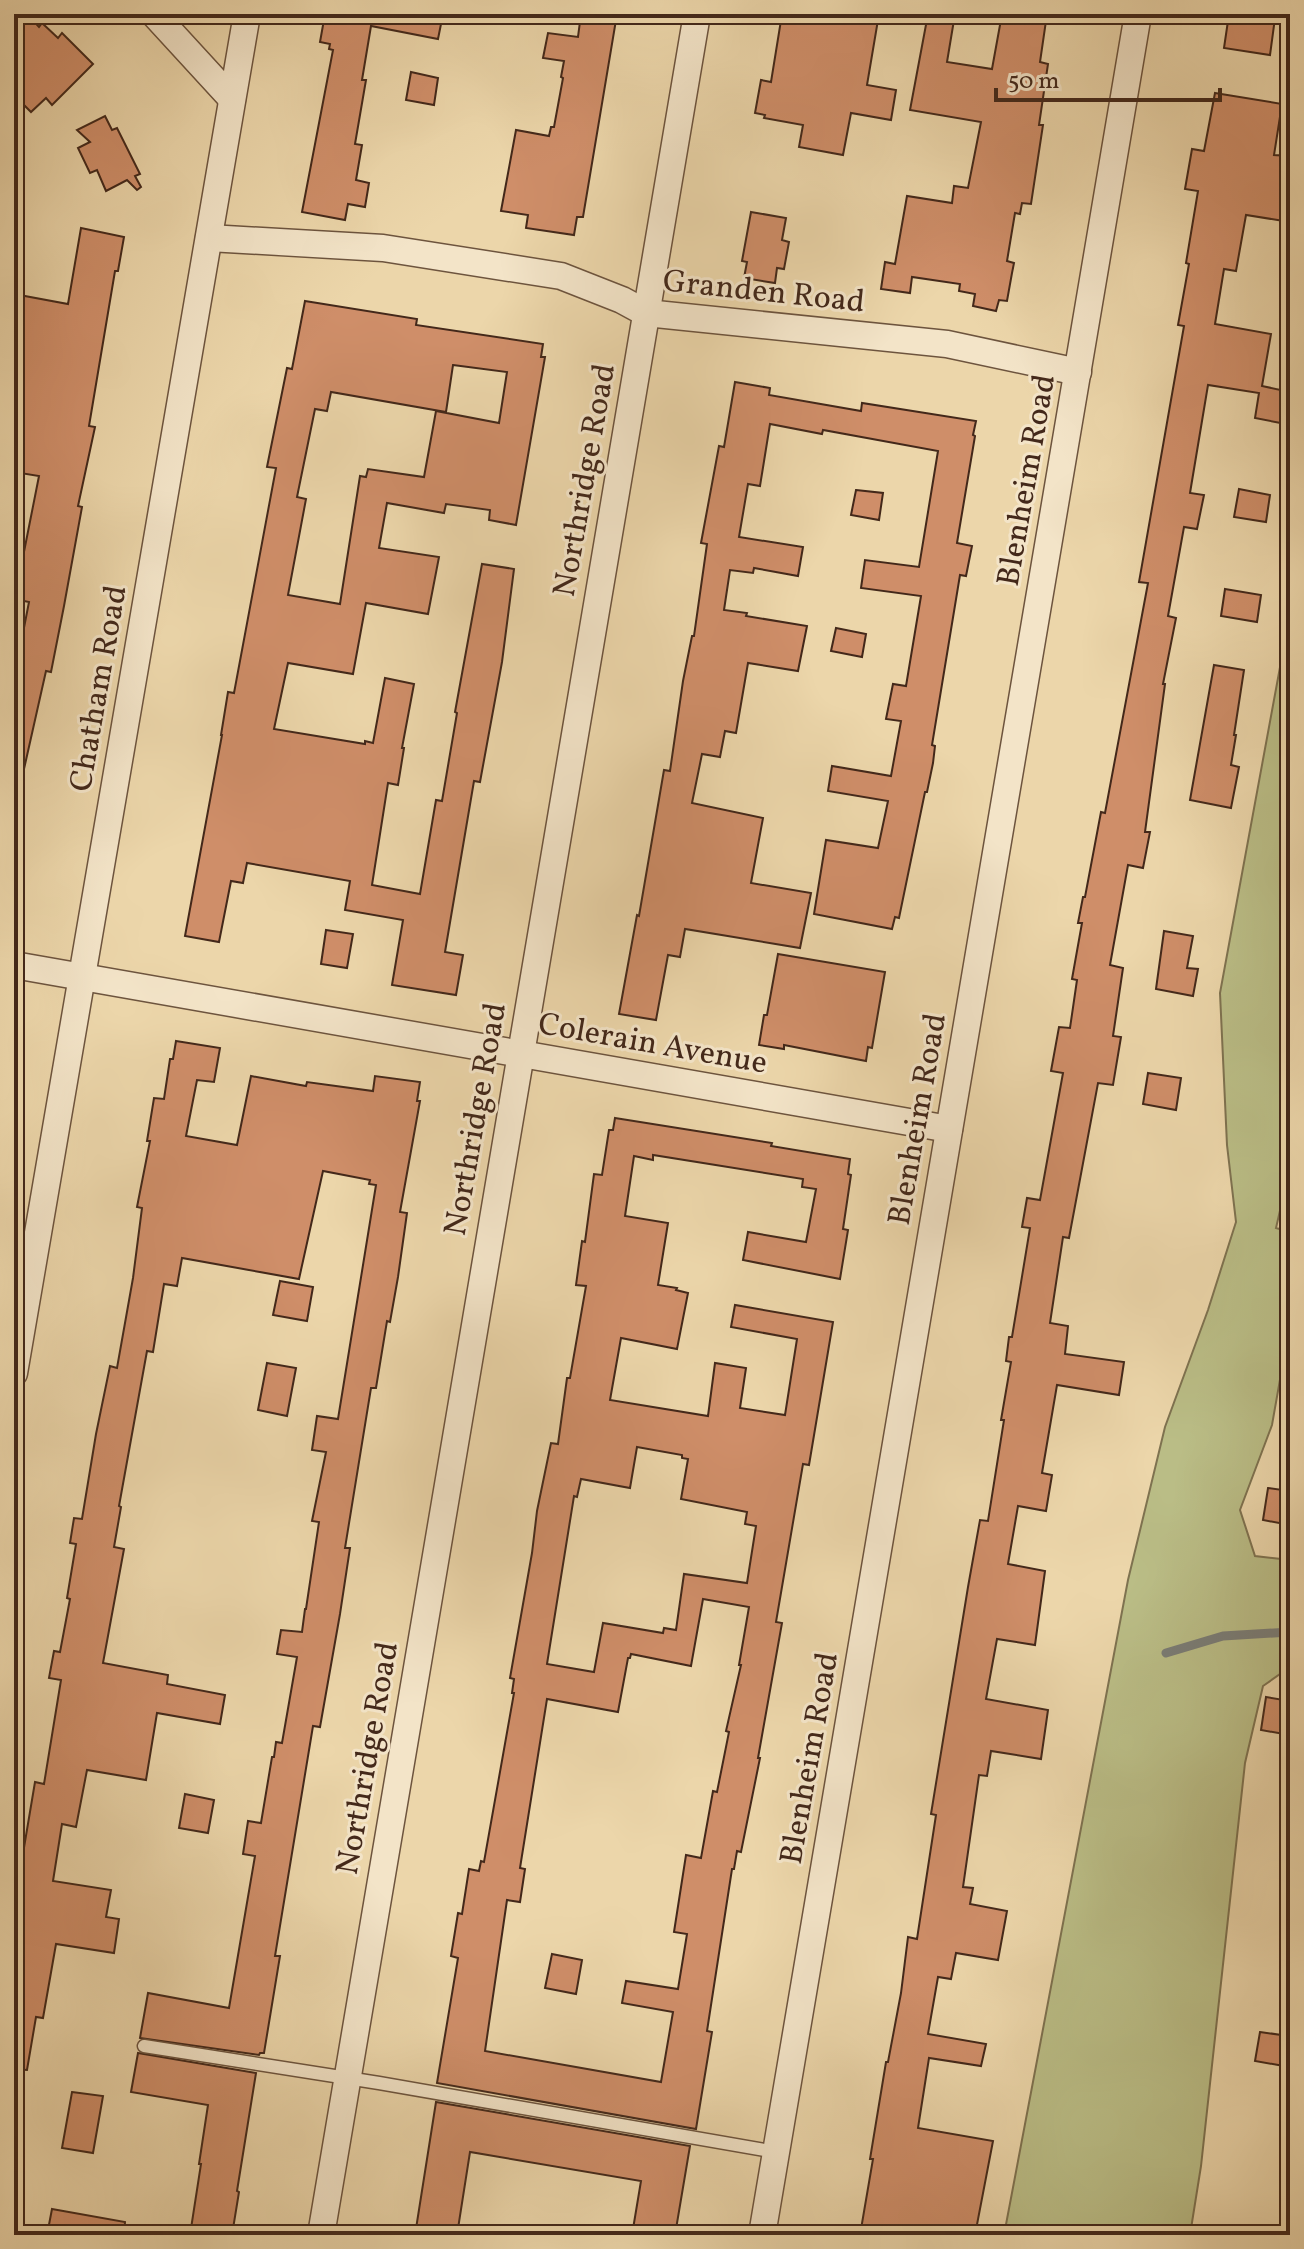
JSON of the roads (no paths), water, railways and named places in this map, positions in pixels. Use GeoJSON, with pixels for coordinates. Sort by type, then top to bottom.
{"type":"FeatureCollection","features":[{"type":"Feature","properties":{"kind":"street"},"geometry":{"type":"LineString","coordinates":[[154,14],[232,99]]}},
{"type":"Feature","properties":{"kind":"street","name":"Chatham Road"},"geometry":{"type":"LineString","coordinates":[[14,1373],[247,14]]}},
{"type":"Feature","properties":{"kind":"street","name":"Northridge Road"},"geometry":{"type":"LineString","coordinates":[[321,2235],[697,14]]}},
{"type":"Feature","properties":{"kind":"street","name":"Blenheim Road"},"geometry":{"type":"LineString","coordinates":[[762,2235],[1138,14]]}},
{"type":"Feature","properties":{"kind":"street","name":"Granden Road"},"geometry":{"type":"LineString","coordinates":[[209,238],[383,248],[561,276],[646,313],[947,344],[1078,372]]}},
{"type":"Feature","properties":{"kind":"street","name":"Colerain Avenue"},"geometry":{"type":"LineString","coordinates":[[14,965],[949,1129]]}},
{"type":"Feature","properties":{"kind":"lane"},"geometry":{"type":"LineString","coordinates":[[144,2046],[347,2077],[776,2152]]}},
{"type":"Feature","properties":{"kind":"waterway"},"geometry":{"type":"LineString","coordinates":[[1166,1653],[1223,1636],[1290,1632]]}}]}
